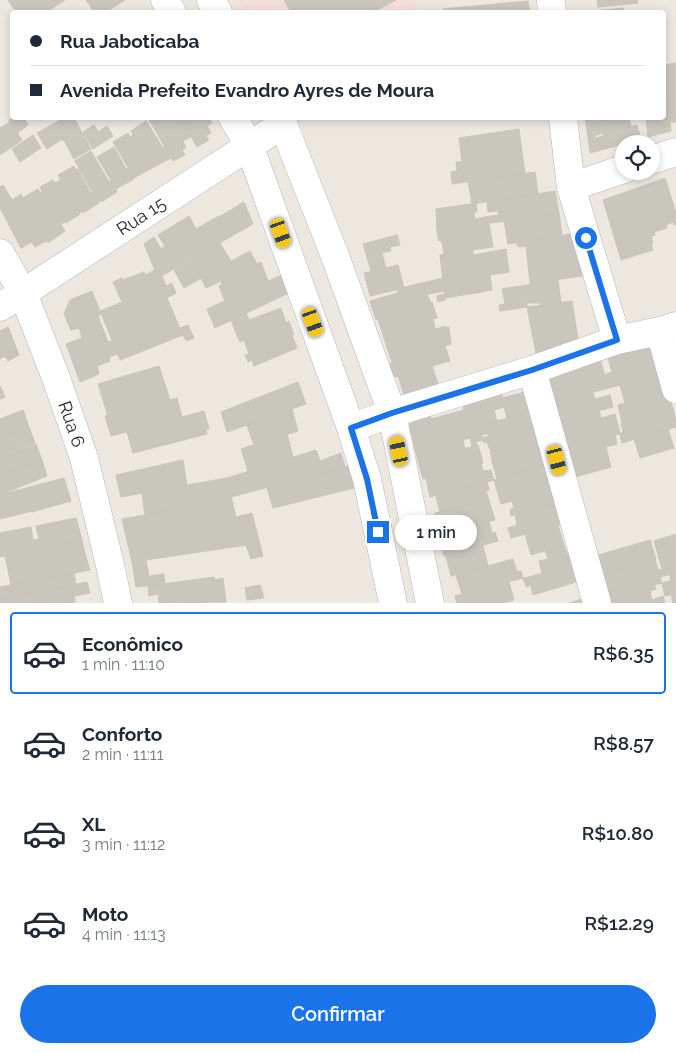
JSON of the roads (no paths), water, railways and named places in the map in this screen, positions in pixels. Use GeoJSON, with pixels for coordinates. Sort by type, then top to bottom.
{"type":"FeatureCollection","features":[{"type":"Feature","properties":{"kind":"street"},"geometry":{"type":"LineString","coordinates":[[234,120],[249,145],[351,428],[367,479],[393,603]]}},
{"type":"Feature","properties":{"kind":"street"},"geometry":{"type":"LineString","coordinates":[[563,120],[571,187],[617,340]]}},
{"type":"Feature","properties":{"kind":"street"},"geometry":{"type":"LineString","coordinates":[[281,121],[335,256],[392,413],[430,603]]}},
{"type":"Feature","properties":{"kind":"street","name":"Rua 15"},"geometry":{"type":"LineString","coordinates":[[0,307],[249,145],[281,121]]}},
{"type":"Feature","properties":{"kind":"street"},"geometry":{"type":"LineString","coordinates":[[660,157],[676,152]]}},
{"type":"Feature","properties":{"kind":"street"},"geometry":{"type":"LineString","coordinates":[[571,187],[615,173]]}},
{"type":"Feature","properties":{"kind":"street","name":"Rua 6"},"geometry":{"type":"LineString","coordinates":[[0,253],[23,293],[84,458],[118,603]]}},
{"type":"Feature","properties":{"kind":"street"},"geometry":{"type":"LineString","coordinates":[[351,428],[392,413],[532,370],[617,340],[668,329],[676,389]]}},
{"type":"Feature","properties":{"kind":"street"},"geometry":{"type":"LineString","coordinates":[[532,370],[597,603]]}}]}
